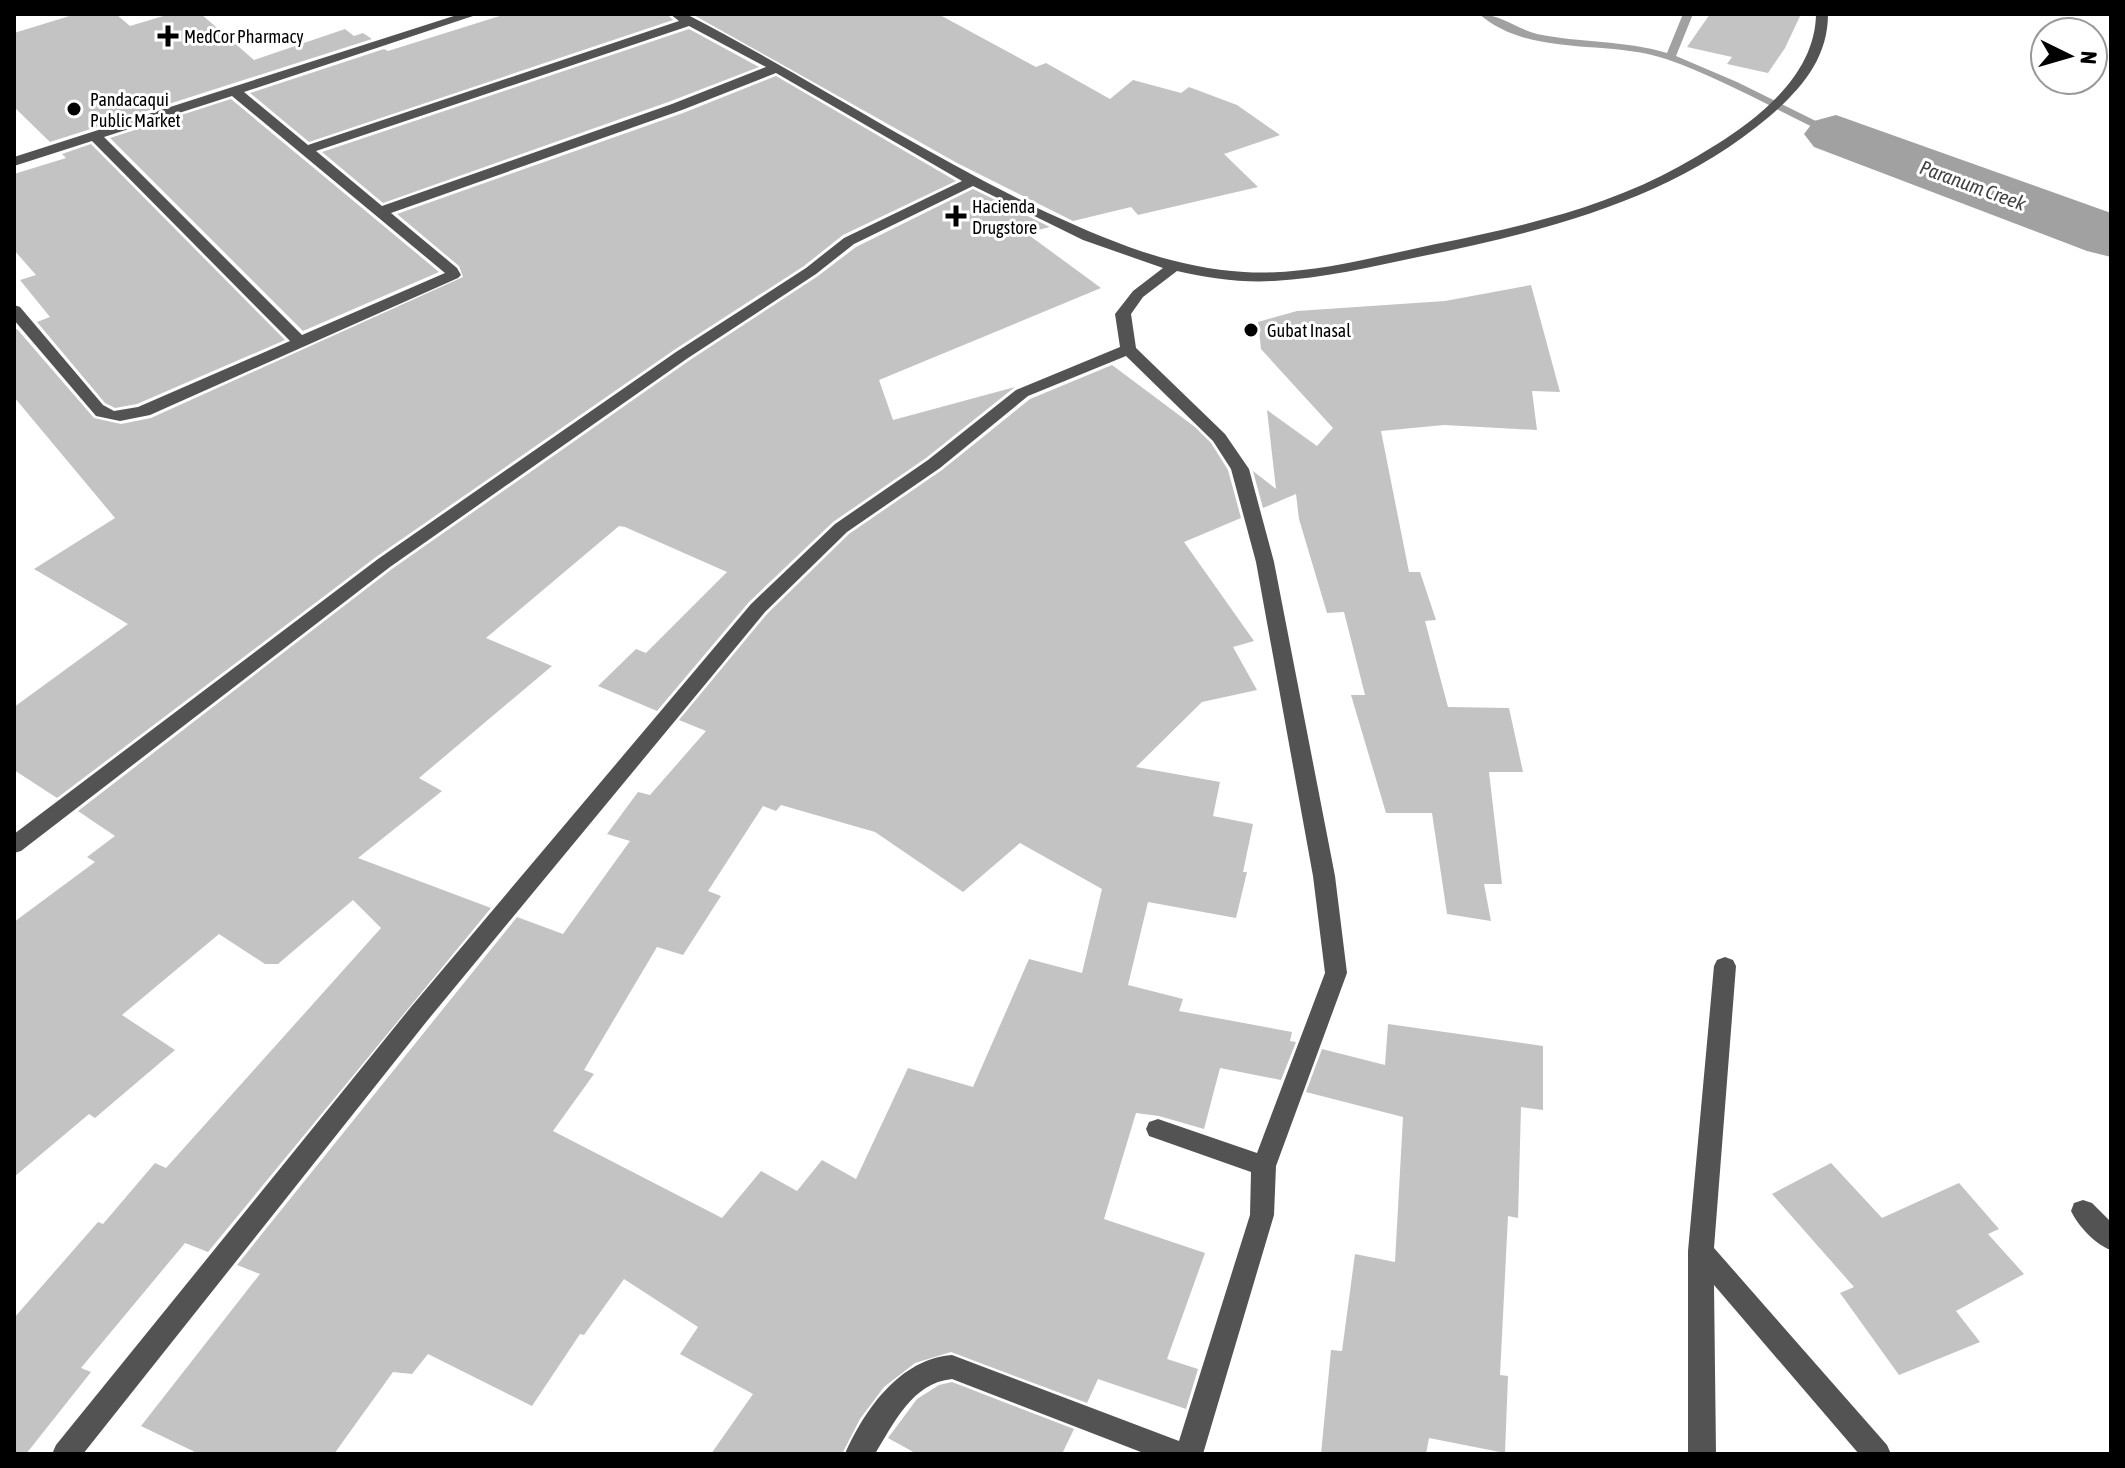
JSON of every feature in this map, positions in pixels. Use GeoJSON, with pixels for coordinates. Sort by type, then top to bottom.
{"type":"FeatureCollection","features":[{"type":"Feature","properties":{"kind":"street"},"geometry":{"type":"LineString","coordinates":[[14,162],[473,14]]}},
{"type":"Feature","properties":{"kind":"street"},"geometry":{"type":"LineString","coordinates":[[676,14],[777,68],[972,181],[1109,246],[1175,266],[1249,277],[1298,275],[1531,228],[1662,181],[1709,156],[1756,122],[1816,54],[1822,32],[1822,14]]}},
{"type":"Feature","properties":{"kind":"street"},"geometry":{"type":"LineString","coordinates":[[303,151],[690,21]]}},
{"type":"Feature","properties":{"kind":"street"},"geometry":{"type":"LineString","coordinates":[[380,212],[677,107],[777,68]]}},
{"type":"Feature","properties":{"kind":"street"},"geometry":{"type":"LineString","coordinates":[[14,310],[97,409],[122,417],[144,411],[453,275],[452,271],[234,91]]}},
{"type":"Feature","properties":{"kind":"street"},"geometry":{"type":"LineString","coordinates":[[95,136],[301,343]]}},
{"type":"Feature","properties":{"kind":"street"},"geometry":{"type":"LineString","coordinates":[[14,845],[384,563],[669,364],[811,271],[849,241],[972,181]]}},
{"type":"Feature","properties":{"kind":"street"},"geometry":{"type":"LineString","coordinates":[[1175,266],[1138,294],[1123,314],[1128,349],[1219,438],[1240,469],[1265,562],[1324,876],[1336,973],[1264,1166],[1262,1215],[1189,1454]]}},
{"type":"Feature","properties":{"kind":"street"},"geometry":{"type":"LineString","coordinates":[[66,1454],[419,1014],[758,608],[841,528],[934,464],[1022,393],[1128,349]]}},
{"type":"Feature","properties":{"kind":"street"},"geometry":{"type":"LineString","coordinates":[[1702,1454],[1701,1251],[1725,966]]}},
{"type":"Feature","properties":{"kind":"street"},"geometry":{"type":"LineString","coordinates":[[1158,1129],[1264,1166]]}},
{"type":"Feature","properties":{"kind":"street"},"geometry":{"type":"LineString","coordinates":[[2083,1211],[2111,1239]]}},
{"type":"Feature","properties":{"kind":"street"},"geometry":{"type":"LineString","coordinates":[[1701,1251],[1877,1454]]}},
{"type":"Feature","properties":{"kind":"street"},"geometry":{"type":"LineString","coordinates":[[859,1454],[904,1388],[919,1373],[936,1365],[952,1367],[1180,1454]]}},
{"type":"Feature","properties":{"kind":"building","name":"Pandacaqui Public Market"},"geometry":{"type":"Polygon","coordinates":[[[76,14],[116,14],[130,26],[170,14],[201,14],[254,60],[345,29],[354,36],[363,33],[372,39],[50,142],[14,107],[14,33],[76,14]]]}},
{"type":"Feature","properties":{"kind":"building"},"geometry":{"type":"Polygon","coordinates":[[[506,14],[667,14],[673,20],[309,142],[250,93],[384,49],[388,51],[506,14]]]}},
{"type":"Feature","properties":{"kind":"building"},"geometry":{"type":"Polygon","coordinates":[[[692,14],[938,14],[1036,67],[1046,63],[1110,99],[1133,80],[1181,93],[1189,87],[1237,105],[1280,135],[1224,154],[1258,187],[1138,215],[1131,207],[1073,221],[957,163],[692,14]]]}},
{"type":"Feature","properties":{"kind":"building"},"geometry":{"type":"Polygon","coordinates":[[[1710,14],[1801,14],[1785,48],[1768,73],[1727,64],[1732,57],[1687,47],[1710,14]]]}},
{"type":"Feature","properties":{"kind":"building"},"geometry":{"type":"Polygon","coordinates":[[[689,29],[759,67],[383,203],[322,152],[689,29]]]}},
{"type":"Feature","properties":{"kind":"building"},"geometry":{"type":"Polygon","coordinates":[[[776,76],[956,181],[843,235],[804,266],[674,350],[376,557],[57,798],[14,770],[14,707],[128,624],[34,569],[115,518],[14,397],[14,330],[17,329],[94,418],[121,424],[151,418],[463,277],[459,266],[397,214],[683,113],[776,76]]]}},
{"type":"Feature","properties":{"kind":"building"},"geometry":{"type":"Polygon","coordinates":[[[231,99],[439,272],[303,331],[110,138],[231,99]]]}},
{"type":"Feature","properties":{"kind":"building"},"geometry":{"type":"Polygon","coordinates":[[[91,144],[285,340],[137,404],[115,408],[105,403],[37,322],[50,317],[20,280],[36,275],[14,250],[14,174],[66,158],[62,154],[91,144]]]}},
{"type":"Feature","properties":{"kind":"building"},"geometry":{"type":"Polygon","coordinates":[[[973,189],[1050,227],[1026,233],[1101,288],[879,380],[893,420],[1015,387],[926,458],[833,522],[749,602],[657,711],[598,686],[636,649],[646,653],[727,572],[625,527],[619,526],[486,638],[552,666],[419,778],[442,791],[358,858],[491,908],[208,1252],[185,1243],[81,1368],[91,1372],[26,1454],[14,1454],[14,1318],[98,1222],[103,1224],[155,1163],[166,1168],[381,928],[353,900],[278,964],[265,964],[219,934],[122,1015],[175,1050],[95,1118],[89,1114],[14,1177],[14,922],[95,862],[87,857],[115,836],[78,811],[392,569],[690,360],[818,276],[856,247],[973,189]]]}},
{"type":"Feature","properties":{"kind":"building"},"geometry":{"type":"Polygon","coordinates":[[[1531,285],[1560,392],[1532,391],[1537,430],[1444,425],[1381,431],[1409,572],[1420,572],[1436,620],[1425,621],[1448,707],[1509,708],[1523,772],[1489,772],[1502,884],[1484,884],[1491,921],[1447,914],[1432,813],[1386,813],[1351,695],[1365,695],[1344,612],[1327,613],[1299,519],[1296,494],[1263,508],[1253,471],[1276,489],[1267,410],[1317,446],[1333,428],[1261,349],[1258,322],[1297,311],[1445,301],[1531,285]]]}},
{"type":"Feature","properties":{"kind":"building"},"geometry":{"type":"Polygon","coordinates":[[[1112,365],[1195,427],[1211,443],[1228,470],[1241,518],[1184,542],[1254,641],[1233,647],[1257,690],[1202,702],[1136,767],[1220,782],[1213,816],[1253,824],[1243,872],[1247,872],[1236,918],[1148,902],[1128,985],[1183,999],[1179,1011],[1292,1032],[1290,1041],[1296,1042],[1281,1080],[1220,1068],[1204,1129],[1136,1113],[1104,1219],[1205,1253],[1167,1359],[1198,1369],[1186,1409],[1098,1379],[1087,1403],[951,1352],[915,1363],[884,1387],[860,1419],[842,1454],[711,1454],[753,1394],[680,1354],[698,1327],[624,1279],[584,1335],[580,1334],[532,1406],[428,1354],[412,1374],[393,1372],[334,1454],[199,1454],[141,1426],[260,1274],[237,1265],[517,917],[563,934],[630,841],[607,834],[638,792],[650,795],[706,731],[679,720],[767,614],[849,534],[942,470],[1030,399],[1112,365]],[[781,805],[776,811],[763,806],[708,891],[721,896],[683,955],[657,947],[584,1070],[594,1074],[553,1131],[722,1218],[761,1171],[797,1191],[822,1160],[856,1179],[908,1068],[973,1087],[1029,959],[1082,973],[1102,889],[1020,843],[963,892],[875,832],[781,805]]]}},
{"type":"Feature","properties":{"kind":"building"},"geometry":{"type":"Polygon","coordinates":[[[1388,1024],[1543,1046],[1543,1110],[1521,1107],[1518,1218],[1508,1216],[1500,1375],[1508,1376],[1505,1453],[1429,1438],[1426,1454],[1321,1454],[1331,1350],[1342,1351],[1355,1254],[1395,1262],[1403,1117],[1306,1092],[1322,1049],[1385,1065],[1388,1024]]]}},
{"type":"Feature","properties":{"kind":"building"},"geometry":{"type":"Polygon","coordinates":[[[1831,1163],[1882,1218],[1959,1183],[1999,1229],[1988,1234],[2024,1274],[1956,1311],[1980,1342],[1899,1375],[1840,1293],[1854,1287],[1772,1194],[1831,1163]]]}},
{"type":"Feature","properties":{"kind":"building"},"geometry":{"type":"Polygon","coordinates":[[[952,1382],[1074,1429],[1062,1454],[917,1454],[888,1438],[917,1399],[939,1385],[952,1382]]]}},
{"type":"Feature","properties":{"kind":"waterway"},"geometry":{"type":"LineString","coordinates":[[1484,14],[1530,35],[1622,46],[1670,57]]}},
{"type":"Feature","properties":{"kind":"waterway"},"geometry":{"type":"LineString","coordinates":[[1670,57],[1688,14]]}},
{"type":"Feature","properties":{"kind":"waterway"},"geometry":{"type":"LineString","coordinates":[[1670,57],[1836,134]]}},
{"type":"Feature","properties":{"kind":"waterway","name":"Paranum Creek"},"geometry":{"type":"LineString","coordinates":[[1836,134],[2111,236]]}},
{"type":"Feature","properties":{"kind":"place","name":"MedCor Pharmacy"},"geometry":{"type":"Point","coordinates":[168,36]}},
{"type":"Feature","properties":{"kind":"place","name":"Pandacaqui Public Market"},"geometry":{"type":"Point","coordinates":[74,109]}},
{"type":"Feature","properties":{"kind":"place","name":"Hacienda Drugstore"},"geometry":{"type":"Point","coordinates":[956,216]}},
{"type":"Feature","properties":{"kind":"place","name":"Gubat Inasal"},"geometry":{"type":"Point","coordinates":[1251,330]}}]}
